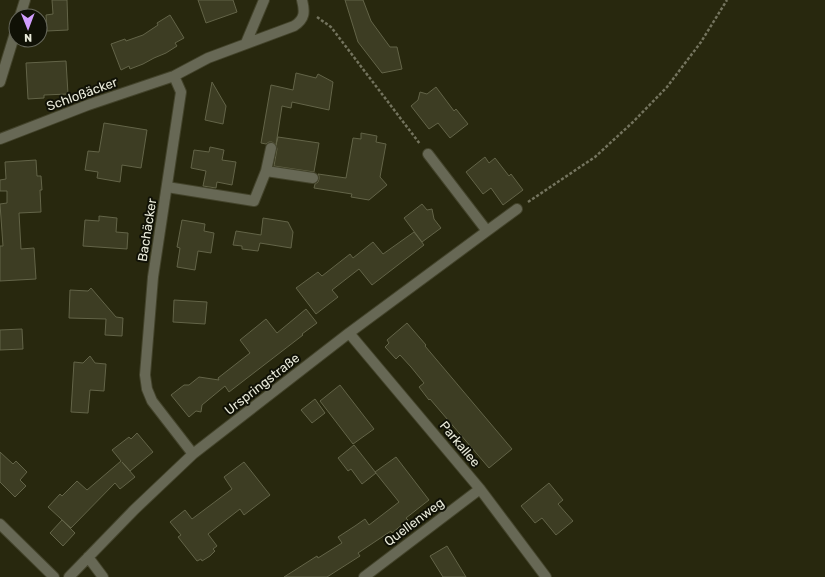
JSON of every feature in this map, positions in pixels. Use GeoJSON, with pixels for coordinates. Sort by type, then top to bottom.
{"type":"FeatureCollection","features":[{"type":"Feature","properties":{"kind":"street"},"geometry":{"type":"LineString","coordinates":[[246,43],[264,0]]}},
{"type":"Feature","properties":{"kind":"street"},"geometry":{"type":"LineString","coordinates":[[174,76],[208,58],[294,26],[300,22],[303,17],[303,4]]}},
{"type":"Feature","properties":{"kind":"street"},"geometry":{"type":"LineString","coordinates":[[0,82],[10,48]]}},
{"type":"Feature","properties":{"kind":"street","name":"Schloßäcker"},"geometry":{"type":"LineString","coordinates":[[0,139],[88,105],[174,76]]}},
{"type":"Feature","properties":{"kind":"street","name":"Bachäcker"},"geometry":{"type":"LineString","coordinates":[[174,76],[181,92],[153,277],[145,375],[147,389],[152,401],[193,454]]}},
{"type":"Feature","properties":{"kind":"street"},"geometry":{"type":"LineString","coordinates":[[166,187],[254,201],[266,171],[271,148]]}},
{"type":"Feature","properties":{"kind":"street"},"geometry":{"type":"LineString","coordinates":[[428,154],[486,231]]}},
{"type":"Feature","properties":{"kind":"street"},"geometry":{"type":"LineString","coordinates":[[266,171],[313,178]]}},
{"type":"Feature","properties":{"kind":"street","name":"Urspringstraße"},"geometry":{"type":"LineString","coordinates":[[69,577],[134,510],[193,454],[348,333],[517,209]]}},
{"type":"Feature","properties":{"kind":"street","name":"Parkallee"},"geometry":{"type":"LineString","coordinates":[[348,333],[480,489],[546,577]]}},
{"type":"Feature","properties":{"kind":"street","name":"Quellenweg"},"geometry":{"type":"LineString","coordinates":[[364,577],[480,489]]}},
{"type":"Feature","properties":{"kind":"street"},"geometry":{"type":"LineString","coordinates":[[0,524],[54,577]]}},
{"type":"Feature","properties":{"kind":"street"},"geometry":{"type":"LineString","coordinates":[[88,557],[103,577]]}},
{"type":"Feature","properties":{"kind":"path"},"geometry":{"type":"LineString","coordinates":[[517,209],[595,157],[633,122],[667,87],[702,42],[727,0]]}},
{"type":"Feature","properties":{"kind":"path"},"geometry":{"type":"LineString","coordinates":[[303,4],[331,27],[428,154]]}},
{"type":"Feature","properties":{"kind":"building"},"geometry":{"type":"Polygon","coordinates":[[[52,0],[67,0],[68,30],[48,31],[48,15],[53,14],[52,0]]]}},
{"type":"Feature","properties":{"kind":"building"},"geometry":{"type":"Polygon","coordinates":[[[198,0],[233,0],[237,12],[206,23],[198,0]]]}},
{"type":"Feature","properties":{"kind":"building"},"geometry":{"type":"Polygon","coordinates":[[[345,0],[363,0],[371,21],[390,47],[397,47],[402,69],[382,73],[358,42],[345,0]]]}},
{"type":"Feature","properties":{"kind":"building"},"geometry":{"type":"Polygon","coordinates":[[[170,15],[184,38],[175,43],[177,46],[143,64],[130,69],[129,66],[121,70],[111,44],[143,35],[158,25],[157,23],[170,15]]]}},
{"type":"Feature","properties":{"kind":"building"},"geometry":{"type":"Polygon","coordinates":[[[66,61],[68,94],[44,95],[44,98],[28,99],[26,63],[66,61]]]}},
{"type":"Feature","properties":{"kind":"building"},"geometry":{"type":"Polygon","coordinates":[[[296,73],[316,78],[318,74],[333,82],[329,110],[292,102],[291,108],[282,106],[276,145],[272,142],[266,144],[261,143],[271,85],[293,90],[296,73]]]}},
{"type":"Feature","properties":{"kind":"building"},"geometry":{"type":"Polygon","coordinates":[[[212,82],[226,106],[223,124],[205,120],[212,82]]]}},
{"type":"Feature","properties":{"kind":"building"},"geometry":{"type":"Polygon","coordinates":[[[436,87],[454,111],[456,109],[468,124],[450,138],[438,123],[429,129],[411,106],[418,100],[420,92],[427,94],[436,87]]]}},
{"type":"Feature","properties":{"kind":"building"},"geometry":{"type":"Polygon","coordinates":[[[104,123],[147,130],[141,168],[122,165],[120,182],[97,178],[98,172],[85,170],[88,151],[99,152],[104,123]]]}},
{"type":"Feature","properties":{"kind":"building"},"geometry":{"type":"Polygon","coordinates":[[[361,133],[377,136],[376,142],[386,144],[380,177],[387,185],[369,200],[351,197],[352,194],[314,188],[319,179],[318,174],[346,178],[353,138],[361,139],[361,133]]]}},
{"type":"Feature","properties":{"kind":"building"},"geometry":{"type":"Polygon","coordinates":[[[278,137],[319,143],[314,172],[274,166],[278,137]]]}},
{"type":"Feature","properties":{"kind":"building"},"geometry":{"type":"Polygon","coordinates":[[[210,147],[224,150],[222,160],[236,162],[232,185],[217,182],[216,188],[203,186],[206,171],[191,168],[194,150],[209,152],[210,147]]]}},
{"type":"Feature","properties":{"kind":"building"},"geometry":{"type":"Polygon","coordinates":[[[485,157],[489,163],[495,158],[509,176],[511,174],[523,190],[503,205],[491,188],[483,194],[466,172],[485,157]]]}},
{"type":"Feature","properties":{"kind":"building"},"geometry":{"type":"Polygon","coordinates":[[[36,160],[37,176],[41,176],[41,212],[19,213],[21,249],[34,248],[36,279],[0,281],[0,246],[3,246],[0,204],[7,203],[7,191],[0,191],[0,180],[6,179],[5,162],[36,160]]]}},
{"type":"Feature","properties":{"kind":"building"},"geometry":{"type":"Polygon","coordinates":[[[422,204],[427,210],[432,209],[434,219],[441,228],[422,242],[404,218],[422,204]]]}},
{"type":"Feature","properties":{"kind":"building"},"geometry":{"type":"Polygon","coordinates":[[[99,216],[117,218],[116,232],[128,233],[127,249],[83,246],[85,220],[99,221],[99,216]]]}},
{"type":"Feature","properties":{"kind":"building"},"geometry":{"type":"Polygon","coordinates":[[[263,218],[288,222],[293,232],[291,248],[260,243],[258,251],[242,249],[242,246],[233,245],[236,231],[261,235],[263,218]]]}},
{"type":"Feature","properties":{"kind":"building"},"geometry":{"type":"Polygon","coordinates":[[[182,220],[205,224],[204,231],[214,233],[211,253],[198,251],[195,270],[177,267],[180,248],[177,247],[182,220]]]}},
{"type":"Feature","properties":{"kind":"building"},"geometry":{"type":"Polygon","coordinates":[[[414,232],[424,245],[372,285],[359,269],[332,290],[338,297],[316,314],[296,288],[318,272],[322,276],[350,254],[353,258],[373,242],[383,254],[414,232]]]}},
{"type":"Feature","properties":{"kind":"building"},"geometry":{"type":"Polygon","coordinates":[[[91,288],[116,317],[123,318],[122,336],[105,335],[106,319],[69,318],[70,290],[88,291],[91,288]]]}},
{"type":"Feature","properties":{"kind":"building"},"geometry":{"type":"Polygon","coordinates":[[[174,300],[207,302],[205,324],[173,322],[174,300]]]}},
{"type":"Feature","properties":{"kind":"building"},"geometry":{"type":"Polygon","coordinates":[[[306,309],[317,323],[229,392],[225,386],[202,405],[201,412],[196,411],[189,417],[171,395],[184,385],[189,385],[199,377],[219,380],[218,378],[250,353],[240,340],[266,319],[277,333],[306,309]]]}},
{"type":"Feature","properties":{"kind":"building"},"geometry":{"type":"Polygon","coordinates":[[[407,323],[512,449],[489,468],[430,399],[429,400],[419,387],[424,383],[411,367],[400,355],[396,359],[385,347],[389,343],[387,340],[407,323]]]}},
{"type":"Feature","properties":{"kind":"building"},"geometry":{"type":"Polygon","coordinates":[[[22,329],[23,349],[0,350],[0,330],[22,329]]]}},
{"type":"Feature","properties":{"kind":"building"},"geometry":{"type":"Polygon","coordinates":[[[90,356],[95,363],[106,364],[104,391],[90,390],[88,413],[71,412],[74,362],[83,363],[90,356]]]}},
{"type":"Feature","properties":{"kind":"building"},"geometry":{"type":"Polygon","coordinates":[[[340,385],[374,429],[353,444],[320,401],[340,385]]]}},
{"type":"Feature","properties":{"kind":"building"},"geometry":{"type":"Polygon","coordinates":[[[315,399],[325,413],[312,423],[301,410],[315,399]]]}},
{"type":"Feature","properties":{"kind":"building"},"geometry":{"type":"Polygon","coordinates":[[[137,433],[153,452],[130,471],[122,462],[135,477],[120,489],[115,483],[71,528],[48,507],[60,494],[62,496],[77,481],[87,490],[121,461],[112,450],[129,437],[131,439],[137,433]]]}},
{"type":"Feature","properties":{"kind":"building"},"geometry":{"type":"Polygon","coordinates":[[[354,445],[376,473],[362,484],[351,469],[348,471],[338,458],[354,445]]]}},
{"type":"Feature","properties":{"kind":"building"},"geometry":{"type":"Polygon","coordinates":[[[0,452],[13,464],[16,461],[27,472],[20,480],[26,486],[15,497],[0,482],[0,452]]]}},
{"type":"Feature","properties":{"kind":"building"},"geometry":{"type":"Polygon","coordinates":[[[396,457],[429,500],[406,518],[408,520],[392,533],[391,531],[358,553],[360,556],[327,577],[284,577],[317,556],[318,558],[342,543],[338,537],[365,519],[369,525],[399,502],[375,472],[396,457]]]}},
{"type":"Feature","properties":{"kind":"building"},"geometry":{"type":"Polygon","coordinates":[[[244,462],[270,495],[244,515],[240,509],[208,534],[217,546],[213,549],[215,551],[202,561],[201,559],[197,561],[178,537],[181,535],[170,522],[185,510],[192,519],[232,489],[224,477],[244,462]]]}},
{"type":"Feature","properties":{"kind":"building"},"geometry":{"type":"Polygon","coordinates":[[[549,483],[563,500],[558,504],[573,521],[556,535],[542,518],[535,523],[521,506],[549,483]]]}},
{"type":"Feature","properties":{"kind":"building"},"geometry":{"type":"Polygon","coordinates":[[[62,520],[75,533],[63,546],[50,533],[62,520]]]}},
{"type":"Feature","properties":{"kind":"building"},"geometry":{"type":"Polygon","coordinates":[[[447,546],[466,577],[443,577],[430,556],[447,546]]]}}]}
